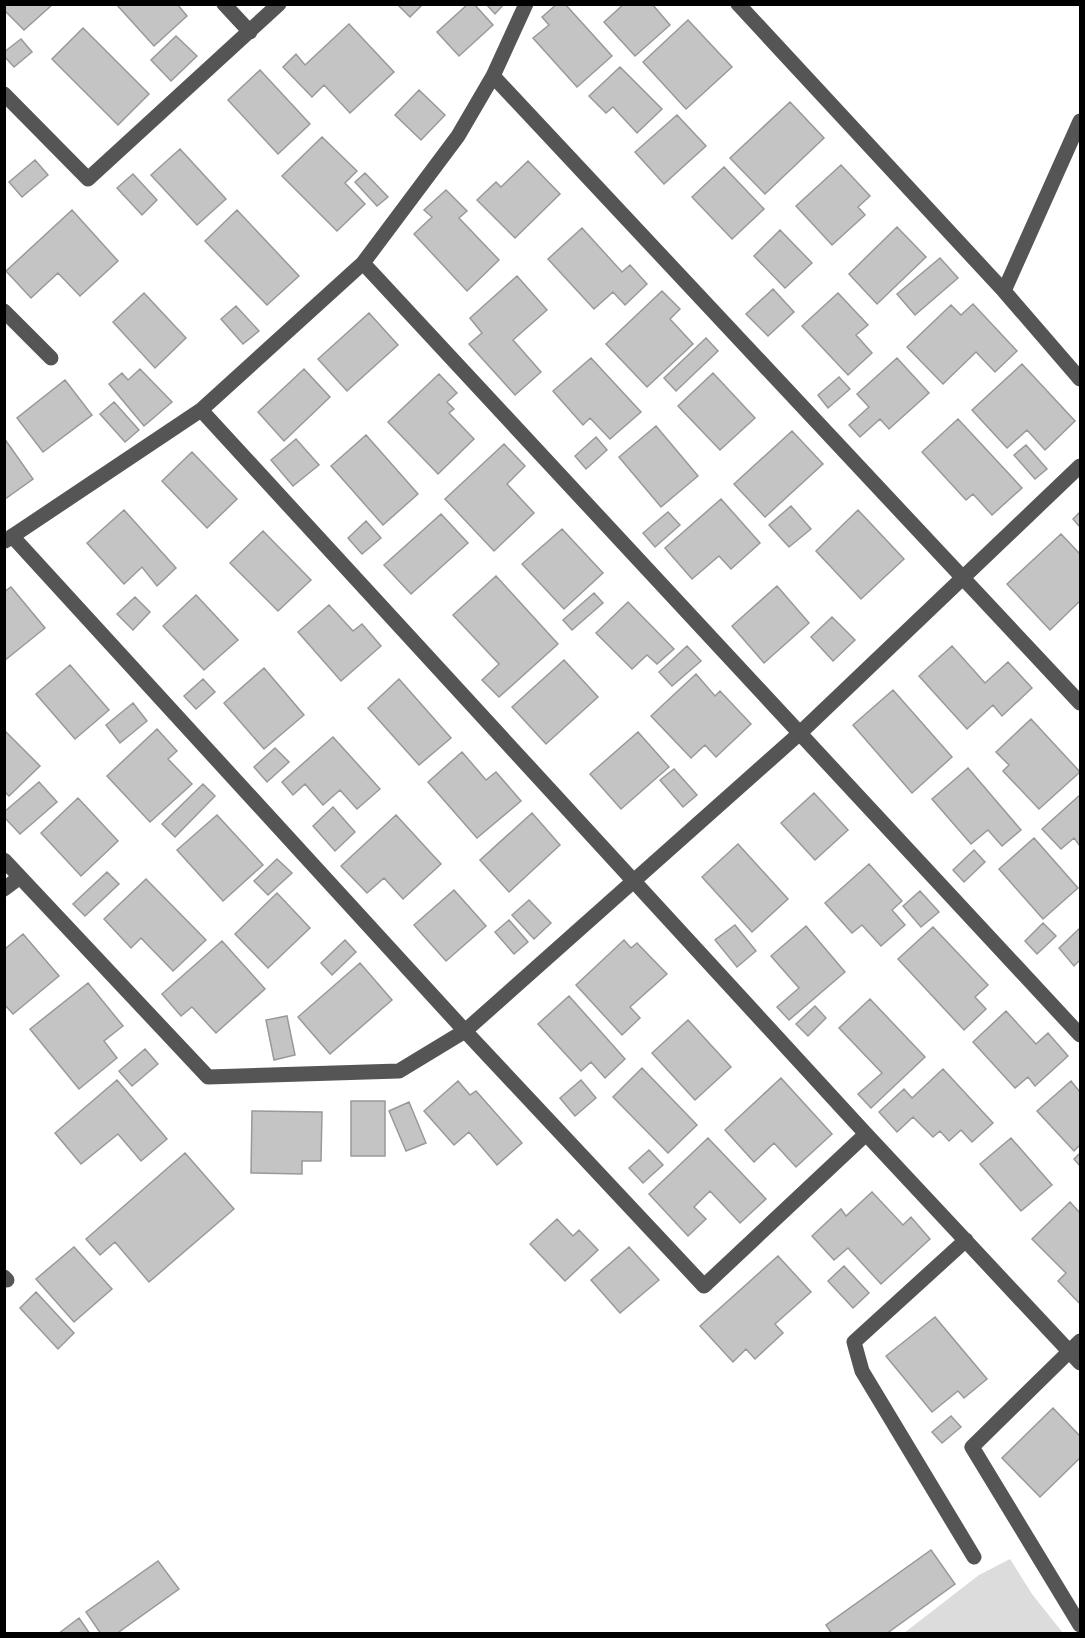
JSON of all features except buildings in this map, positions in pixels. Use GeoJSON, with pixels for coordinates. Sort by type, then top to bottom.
{"type":"FeatureCollection","features":[{"type":"Feature","properties":{"kind":"street"},"geometry":{"type":"LineString","coordinates":[[224,4],[250,32]]}},
{"type":"Feature","properties":{"kind":"street"},"geometry":{"type":"LineString","coordinates":[[4,94],[88,179],[279,4]]}},
{"type":"Feature","properties":{"kind":"street"},"geometry":{"type":"LineString","coordinates":[[526,4],[493,76],[458,136],[363,263],[201,410],[8,539],[704,1286],[866,1134]]}},
{"type":"Feature","properties":{"kind":"street"},"geometry":{"type":"LineString","coordinates":[[738,4],[1004,291],[1080,379]]}},
{"type":"Feature","properties":{"kind":"street"},"geometry":{"type":"LineString","coordinates":[[493,76],[1080,703]]}},
{"type":"Feature","properties":{"kind":"street"},"geometry":{"type":"LineString","coordinates":[[1004,291],[1080,121]]}},
{"type":"Feature","properties":{"kind":"street"},"geometry":{"type":"LineString","coordinates":[[363,263],[1080,1035]]}},
{"type":"Feature","properties":{"kind":"street"},"geometry":{"type":"LineString","coordinates":[[4,311],[51,358]]}},
{"type":"Feature","properties":{"kind":"street"},"geometry":{"type":"LineString","coordinates":[[201,410],[866,1134],[966,1240],[1077,1352],[972,1447],[1080,1625]]}},
{"type":"Feature","properties":{"kind":"street"},"geometry":{"type":"LineString","coordinates":[[4,860],[208,1077],[399,1071],[465,1031],[800,733],[1080,466]]}},
{"type":"Feature","properties":{"kind":"street"},"geometry":{"type":"LineString","coordinates":[[4,889],[20,877]]}},
{"type":"Feature","properties":{"kind":"street"},"geometry":{"type":"LineString","coordinates":[[966,1240],[855,1342],[862,1371],[974,1557]]}},
{"type":"Feature","properties":{"kind":"shaded area"},"geometry":{"type":"Polygon","coordinates":[[[1010,1559],[1032,1594],[1063,1633],[904,1633],[979,1575],[1010,1559]]]}}]}
